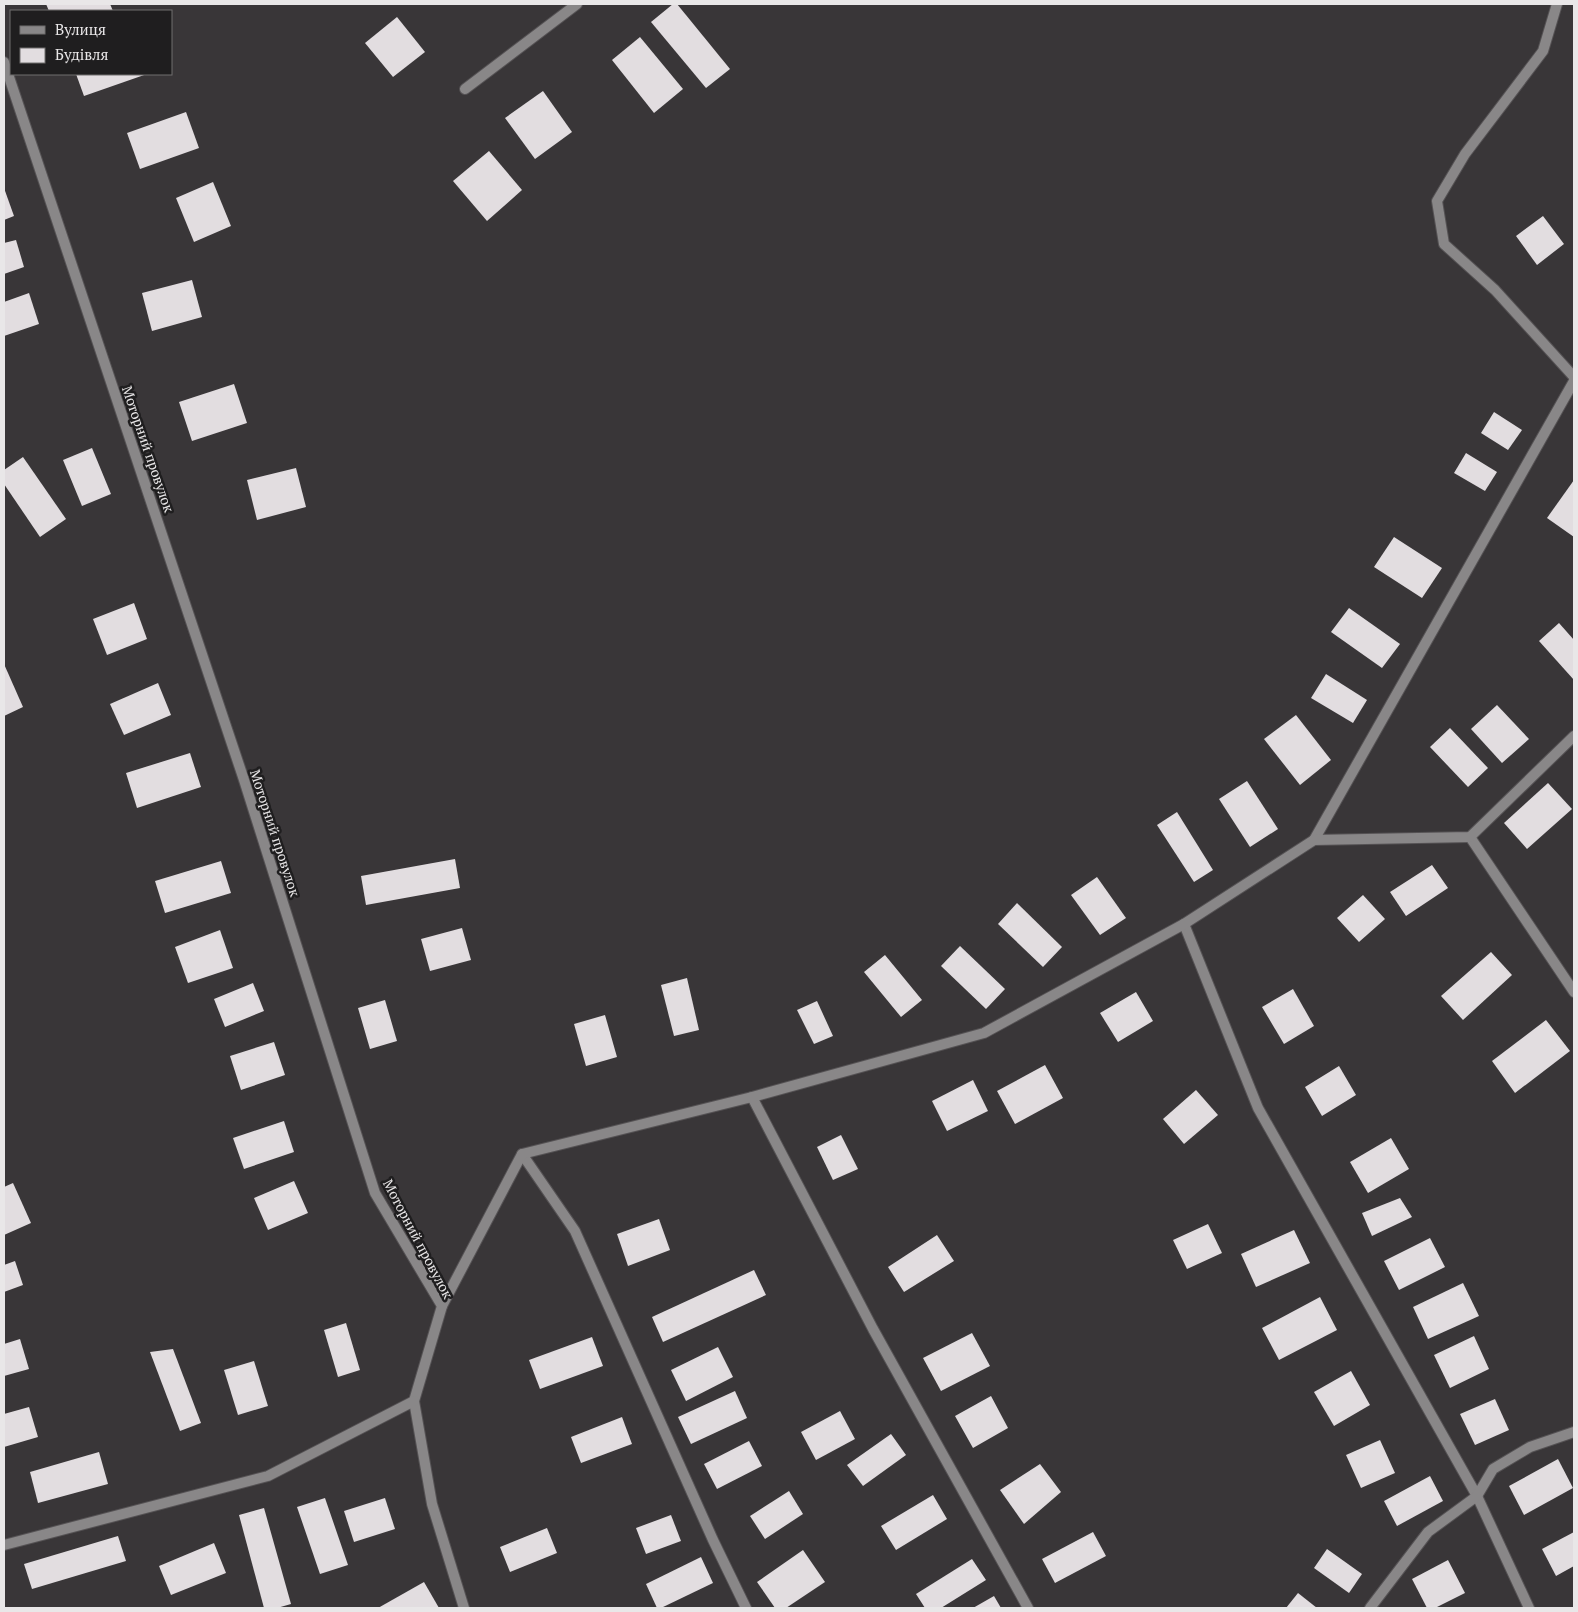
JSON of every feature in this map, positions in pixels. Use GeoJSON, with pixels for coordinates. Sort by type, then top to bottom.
{"type":"FeatureCollection","features":[{"type":"Feature","properties":{"kind":"street"},"geometry":{"type":"LineString","coordinates":[[465,90],[577,4]]}},
{"type":"Feature","properties":{"kind":"street"},"geometry":{"type":"LineString","coordinates":[[1557,4],[1543,51],[1465,154],[1437,202],[1444,244],[1495,290],[1574,377]]}},
{"type":"Feature","properties":{"kind":"street","name":"Моторний провулок"},"geometry":{"type":"LineString","coordinates":[[4,62],[244,780],[375,1193],[442,1306],[414,1400],[432,1504],[464,1608]]}},
{"type":"Feature","properties":{"kind":"street"},"geometry":{"type":"LineString","coordinates":[[442,1306],[522,1154],[752,1097],[984,1033],[1184,924],[1314,840],[1574,381]]}},
{"type":"Feature","properties":{"kind":"street"},"geometry":{"type":"LineString","coordinates":[[1314,840],[1470,837],[1574,736]]}},
{"type":"Feature","properties":{"kind":"street"},"geometry":{"type":"LineString","coordinates":[[1470,837],[1574,992]]}},
{"type":"Feature","properties":{"kind":"street"},"geometry":{"type":"LineString","coordinates":[[1184,924],[1258,1108],[1478,1496],[1529,1608]]}},
{"type":"Feature","properties":{"kind":"street"},"geometry":{"type":"LineString","coordinates":[[752,1097],[873,1330],[1028,1608]]}},
{"type":"Feature","properties":{"kind":"street"},"geometry":{"type":"LineString","coordinates":[[522,1154],[575,1231],[713,1540],[746,1608]]}},
{"type":"Feature","properties":{"kind":"street"},"geometry":{"type":"LineString","coordinates":[[4,1545],[268,1476],[414,1400]]}},
{"type":"Feature","properties":{"kind":"street"},"geometry":{"type":"LineString","coordinates":[[1370,1608],[1428,1532],[1478,1496],[1493,1469],[1530,1447],[1574,1432]]}},
{"type":"Feature","properties":{"kind":"building"},"geometry":{"type":"Polygon","coordinates":[[[46,4],[110,4],[113,10],[49,10],[46,4]]]}},
{"type":"Feature","properties":{"kind":"building"},"geometry":{"type":"Polygon","coordinates":[[[673,4],[677,4],[730,69],[706,88],[651,22],[673,4]]]}},
{"type":"Feature","properties":{"kind":"building"},"geometry":{"type":"Polygon","coordinates":[[[397,17],[425,52],[393,77],[365,43],[397,17]]]}},
{"type":"Feature","properties":{"kind":"building"},"geometry":{"type":"Polygon","coordinates":[[[640,37],[683,89],[654,113],[612,60],[640,37]]]}},
{"type":"Feature","properties":{"kind":"building"},"geometry":{"type":"Polygon","coordinates":[[[76,75],[144,75],[84,96],[76,75]]]}},
{"type":"Feature","properties":{"kind":"building"},"geometry":{"type":"Polygon","coordinates":[[[543,91],[572,132],[535,159],[505,118],[543,91]]]}},
{"type":"Feature","properties":{"kind":"building"},"geometry":{"type":"Polygon","coordinates":[[[186,112],[199,148],[140,169],[127,133],[186,112]]]}},
{"type":"Feature","properties":{"kind":"building"},"geometry":{"type":"Polygon","coordinates":[[[489,151],[522,190],[487,221],[453,181],[489,151]]]}},
{"type":"Feature","properties":{"kind":"building"},"geometry":{"type":"Polygon","coordinates":[[[213,182],[231,226],[194,242],[176,198],[213,182]]]}},
{"type":"Feature","properties":{"kind":"building"},"geometry":{"type":"Polygon","coordinates":[[[4,188],[14,216],[4,220],[4,188]]]}},
{"type":"Feature","properties":{"kind":"building"},"geometry":{"type":"Polygon","coordinates":[[[1543,216],[1564,244],[1537,265],[1516,236],[1543,216]]]}},
{"type":"Feature","properties":{"kind":"building"},"geometry":{"type":"Polygon","coordinates":[[[16,240],[24,267],[4,274],[4,243],[16,240]]]}},
{"type":"Feature","properties":{"kind":"building"},"geometry":{"type":"Polygon","coordinates":[[[192,280],[202,317],[152,331],[142,293],[192,280]]]}},
{"type":"Feature","properties":{"kind":"building"},"geometry":{"type":"Polygon","coordinates":[[[29,293],[39,324],[4,336],[4,302],[29,293]]]}},
{"type":"Feature","properties":{"kind":"building"},"geometry":{"type":"Polygon","coordinates":[[[234,384],[247,423],[192,441],[179,402],[234,384]]]}},
{"type":"Feature","properties":{"kind":"building"},"geometry":{"type":"Polygon","coordinates":[[[1494,412],[1522,430],[1508,450],[1481,433],[1494,412]]]}},
{"type":"Feature","properties":{"kind":"building"},"geometry":{"type":"Polygon","coordinates":[[[92,448],[111,494],[82,506],[63,460],[92,448]]]}},
{"type":"Feature","properties":{"kind":"building"},"geometry":{"type":"Polygon","coordinates":[[[1466,453],[1497,472],[1485,491],[1454,473],[1466,453]]]}},
{"type":"Feature","properties":{"kind":"building"},"geometry":{"type":"Polygon","coordinates":[[[23,457],[66,519],[40,537],[4,484],[4,470],[23,457]]]}},
{"type":"Feature","properties":{"kind":"building"},"geometry":{"type":"Polygon","coordinates":[[[296,468],[306,507],[257,520],[247,480],[296,468]]]}},
{"type":"Feature","properties":{"kind":"building"},"geometry":{"type":"Polygon","coordinates":[[[1574,480],[1574,537],[1547,518],[1574,480]]]}},
{"type":"Feature","properties":{"kind":"building"},"geometry":{"type":"Polygon","coordinates":[[[1394,537],[1442,568],[1422,598],[1374,567],[1394,537]]]}},
{"type":"Feature","properties":{"kind":"building"},"geometry":{"type":"Polygon","coordinates":[[[134,603],[147,639],[107,655],[93,619],[134,603]]]}},
{"type":"Feature","properties":{"kind":"building"},"geometry":{"type":"Polygon","coordinates":[[[1349,608],[1400,644],[1382,668],[1331,632],[1349,608]]]}},
{"type":"Feature","properties":{"kind":"building"},"geometry":{"type":"Polygon","coordinates":[[[1559,623],[1574,640],[1574,680],[1539,641],[1559,623]]]}},
{"type":"Feature","properties":{"kind":"building"},"geometry":{"type":"Polygon","coordinates":[[[4,664],[23,707],[4,716],[4,664]]]}},
{"type":"Feature","properties":{"kind":"building"},"geometry":{"type":"Polygon","coordinates":[[[1326,674],[1367,700],[1353,723],[1311,698],[1326,674]]]}},
{"type":"Feature","properties":{"kind":"building"},"geometry":{"type":"Polygon","coordinates":[[[158,683],[171,715],[124,735],[110,704],[158,683]]]}},
{"type":"Feature","properties":{"kind":"building"},"geometry":{"type":"Polygon","coordinates":[[[1497,705],[1529,739],[1502,763],[1471,729],[1497,705]]]}},
{"type":"Feature","properties":{"kind":"building"},"geometry":{"type":"Polygon","coordinates":[[[1296,715],[1331,760],[1300,785],[1264,739],[1296,715]]]}},
{"type":"Feature","properties":{"kind":"building"},"geometry":{"type":"Polygon","coordinates":[[[1450,728],[1488,768],[1468,787],[1430,747],[1450,728]]]}},
{"type":"Feature","properties":{"kind":"building"},"geometry":{"type":"Polygon","coordinates":[[[190,753],[201,787],[137,808],[126,773],[190,753]]]}},
{"type":"Feature","properties":{"kind":"building"},"geometry":{"type":"Polygon","coordinates":[[[1247,781],[1278,829],[1250,847],[1219,799],[1247,781]]]}},
{"type":"Feature","properties":{"kind":"building"},"geometry":{"type":"Polygon","coordinates":[[[1548,783],[1572,809],[1527,849],[1504,823],[1548,783]]]}},
{"type":"Feature","properties":{"kind":"building"},"geometry":{"type":"Polygon","coordinates":[[[1177,812],[1213,870],[1194,882],[1157,825],[1177,812]]]}},
{"type":"Feature","properties":{"kind":"building"},"geometry":{"type":"Polygon","coordinates":[[[455,859],[460,888],[366,905],[361,876],[455,859]]]}},
{"type":"Feature","properties":{"kind":"building"},"geometry":{"type":"Polygon","coordinates":[[[221,861],[231,893],[165,913],[155,881],[221,861]]]}},
{"type":"Feature","properties":{"kind":"building"},"geometry":{"type":"Polygon","coordinates":[[[1432,865],[1448,888],[1406,916],[1390,892],[1432,865]]]}},
{"type":"Feature","properties":{"kind":"building"},"geometry":{"type":"Polygon","coordinates":[[[1097,877],[1126,918],[1100,935],[1071,895],[1097,877]]]}},
{"type":"Feature","properties":{"kind":"building"},"geometry":{"type":"Polygon","coordinates":[[[1363,895],[1385,919],[1359,942],[1337,918],[1363,895]]]}},
{"type":"Feature","properties":{"kind":"building"},"geometry":{"type":"Polygon","coordinates":[[[1017,903],[1062,947],[1043,967],[998,924],[1017,903]]]}},
{"type":"Feature","properties":{"kind":"building"},"geometry":{"type":"Polygon","coordinates":[[[462,928],[471,960],[430,971],[421,939],[462,928]]]}},
{"type":"Feature","properties":{"kind":"building"},"geometry":{"type":"Polygon","coordinates":[[[220,930],[233,968],[188,983],[175,947],[220,930]]]}},
{"type":"Feature","properties":{"kind":"building"},"geometry":{"type":"Polygon","coordinates":[[[960,946],[1005,989],[986,1009],[941,966],[960,946]]]}},
{"type":"Feature","properties":{"kind":"building"},"geometry":{"type":"Polygon","coordinates":[[[1491,952],[1512,975],[1463,1020],[1441,996],[1491,952]]]}},
{"type":"Feature","properties":{"kind":"building"},"geometry":{"type":"Polygon","coordinates":[[[885,955],[922,1000],[901,1017],[864,972],[885,955]]]}},
{"type":"Feature","properties":{"kind":"building"},"geometry":{"type":"Polygon","coordinates":[[[687,978],[699,1030],[674,1036],[661,985],[687,978]]]}},
{"type":"Feature","properties":{"kind":"building"},"geometry":{"type":"Polygon","coordinates":[[[253,983],[264,1011],[225,1027],[214,999],[253,983]]]}},
{"type":"Feature","properties":{"kind":"building"},"geometry":{"type":"Polygon","coordinates":[[[1293,989],[1314,1026],[1284,1044],[1262,1007],[1293,989]]]}},
{"type":"Feature","properties":{"kind":"building"},"geometry":{"type":"Polygon","coordinates":[[[1136,992],[1153,1021],[1118,1042],[1100,1013],[1136,992]]]}},
{"type":"Feature","properties":{"kind":"building"},"geometry":{"type":"Polygon","coordinates":[[[385,1000],[397,1041],[370,1049],[358,1008],[385,1000]]]}},
{"type":"Feature","properties":{"kind":"building"},"geometry":{"type":"Polygon","coordinates":[[[817,1001],[833,1036],[814,1044],[797,1010],[817,1001]]]}},
{"type":"Feature","properties":{"kind":"building"},"geometry":{"type":"Polygon","coordinates":[[[605,1015],[617,1057],[586,1066],[574,1024],[605,1015]]]}},
{"type":"Feature","properties":{"kind":"building"},"geometry":{"type":"Polygon","coordinates":[[[1546,1020],[1570,1051],[1515,1093],[1492,1061],[1546,1020]]]}},
{"type":"Feature","properties":{"kind":"building"},"geometry":{"type":"Polygon","coordinates":[[[274,1042],[285,1075],[241,1090],[230,1056],[274,1042]]]}},
{"type":"Feature","properties":{"kind":"building"},"geometry":{"type":"Polygon","coordinates":[[[1045,1065],[1063,1098],[1015,1124],[997,1091],[1045,1065]]]}},
{"type":"Feature","properties":{"kind":"building"},"geometry":{"type":"Polygon","coordinates":[[[1339,1066],[1356,1095],[1322,1116],[1305,1087],[1339,1066]]]}},
{"type":"Feature","properties":{"kind":"building"},"geometry":{"type":"Polygon","coordinates":[[[973,1080],[988,1111],[947,1131],[932,1101],[973,1080]]]}},
{"type":"Feature","properties":{"kind":"building"},"geometry":{"type":"Polygon","coordinates":[[[1196,1090],[1218,1115],[1184,1144],[1163,1119],[1196,1090]]]}},
{"type":"Feature","properties":{"kind":"building"},"geometry":{"type":"Polygon","coordinates":[[[284,1121],[294,1152],[244,1169],[233,1138],[284,1121]]]}},
{"type":"Feature","properties":{"kind":"building"},"geometry":{"type":"Polygon","coordinates":[[[841,1135],[858,1169],[833,1180],[817,1147],[841,1135]]]}},
{"type":"Feature","properties":{"kind":"building"},"geometry":{"type":"Polygon","coordinates":[[[1391,1138],[1409,1169],[1368,1193],[1350,1162],[1391,1138]]]}},
{"type":"Feature","properties":{"kind":"building"},"geometry":{"type":"Polygon","coordinates":[[[294,1181],[308,1213],[268,1230],[254,1198],[294,1181]]]}},
{"type":"Feature","properties":{"kind":"building"},"geometry":{"type":"Polygon","coordinates":[[[13,1183],[31,1223],[4,1235],[4,1187],[13,1183]]]}},
{"type":"Feature","properties":{"kind":"building"},"geometry":{"type":"Polygon","coordinates":[[[1400,1198],[1412,1217],[1372,1236],[1362,1213],[1400,1198]]]}},
{"type":"Feature","properties":{"kind":"building"},"geometry":{"type":"Polygon","coordinates":[[[659,1219],[670,1250],[628,1266],[617,1234],[659,1219]]]}},
{"type":"Feature","properties":{"kind":"building"},"geometry":{"type":"Polygon","coordinates":[[[1208,1224],[1222,1253],[1187,1269],[1173,1240],[1208,1224]]]}},
{"type":"Feature","properties":{"kind":"building"},"geometry":{"type":"Polygon","coordinates":[[[1294,1230],[1310,1263],[1256,1287],[1241,1254],[1294,1230]]]}},
{"type":"Feature","properties":{"kind":"building"},"geometry":{"type":"Polygon","coordinates":[[[937,1235],[954,1261],[904,1292],[888,1267],[937,1235]]]}},
{"type":"Feature","properties":{"kind":"building"},"geometry":{"type":"Polygon","coordinates":[[[1430,1238],[1445,1267],[1399,1290],[1384,1261],[1430,1238]]]}},
{"type":"Feature","properties":{"kind":"building"},"geometry":{"type":"Polygon","coordinates":[[[15,1261],[23,1285],[4,1292],[4,1265],[15,1261]]]}},
{"type":"Feature","properties":{"kind":"building"},"geometry":{"type":"Polygon","coordinates":[[[754,1270],[766,1295],[663,1342],[652,1317],[754,1270]]]}},
{"type":"Feature","properties":{"kind":"building"},"geometry":{"type":"Polygon","coordinates":[[[1463,1283],[1479,1316],[1428,1339],[1413,1307],[1463,1283]]]}},
{"type":"Feature","properties":{"kind":"building"},"geometry":{"type":"Polygon","coordinates":[[[1320,1297],[1337,1330],[1279,1360],[1262,1328],[1320,1297]]]}},
{"type":"Feature","properties":{"kind":"building"},"geometry":{"type":"Polygon","coordinates":[[[346,1323],[360,1370],[338,1377],[324,1330],[346,1323]]]}},
{"type":"Feature","properties":{"kind":"building"},"geometry":{"type":"Polygon","coordinates":[[[972,1333],[990,1366],[941,1391],[923,1358],[972,1333]]]}},
{"type":"Feature","properties":{"kind":"building"},"geometry":{"type":"Polygon","coordinates":[[[1474,1336],[1489,1369],[1450,1388],[1434,1355],[1474,1336]]]}},
{"type":"Feature","properties":{"kind":"building"},"geometry":{"type":"Polygon","coordinates":[[[592,1337],[603,1366],[540,1389],[529,1360],[592,1337]]]}},
{"type":"Feature","properties":{"kind":"building"},"geometry":{"type":"Polygon","coordinates":[[[20,1339],[29,1369],[4,1376],[4,1344],[20,1339]]]}},
{"type":"Feature","properties":{"kind":"building"},"geometry":{"type":"Polygon","coordinates":[[[718,1347],[733,1377],[686,1401],[671,1370],[718,1347]]]}},
{"type":"Feature","properties":{"kind":"building"},"geometry":{"type":"Polygon","coordinates":[[[173,1349],[201,1423],[180,1431],[150,1352],[173,1349]]]}},
{"type":"Feature","properties":{"kind":"building"},"geometry":{"type":"Polygon","coordinates":[[[254,1361],[268,1406],[238,1415],[224,1370],[254,1361]]]}},
{"type":"Feature","properties":{"kind":"building"},"geometry":{"type":"Polygon","coordinates":[[[1351,1371],[1370,1405],[1334,1426],[1314,1392],[1351,1371]]]}},
{"type":"Feature","properties":{"kind":"building"},"geometry":{"type":"Polygon","coordinates":[[[735,1391],[747,1418],[691,1444],[678,1417],[735,1391]]]}},
{"type":"Feature","properties":{"kind":"building"},"geometry":{"type":"Polygon","coordinates":[[[991,1396],[1008,1428],[973,1448],[955,1416],[991,1396]]]}},
{"type":"Feature","properties":{"kind":"building"},"geometry":{"type":"Polygon","coordinates":[[[1495,1399],[1509,1430],[1475,1445],[1460,1414],[1495,1399]]]}},
{"type":"Feature","properties":{"kind":"building"},"geometry":{"type":"Polygon","coordinates":[[[29,1407],[38,1437],[4,1447],[4,1414],[29,1407]]]}},
{"type":"Feature","properties":{"kind":"building"},"geometry":{"type":"Polygon","coordinates":[[[840,1411],[855,1439],[816,1460],[801,1432],[840,1411]]]}},
{"type":"Feature","properties":{"kind":"building"},"geometry":{"type":"Polygon","coordinates":[[[622,1417],[632,1444],[581,1463],[571,1437],[622,1417]]]}},
{"type":"Feature","properties":{"kind":"building"},"geometry":{"type":"Polygon","coordinates":[[[891,1434],[906,1455],[863,1486],[847,1465],[891,1434]]]}},
{"type":"Feature","properties":{"kind":"building"},"geometry":{"type":"Polygon","coordinates":[[[1380,1440],[1395,1473],[1361,1488],[1346,1455],[1380,1440]]]}},
{"type":"Feature","properties":{"kind":"building"},"geometry":{"type":"Polygon","coordinates":[[[749,1441],[762,1466],[717,1489],[704,1464],[749,1441]]]}},
{"type":"Feature","properties":{"kind":"building"},"geometry":{"type":"Polygon","coordinates":[[[99,1452],[108,1484],[38,1503],[30,1472],[99,1452]]]}},
{"type":"Feature","properties":{"kind":"building"},"geometry":{"type":"Polygon","coordinates":[[[1558,1459],[1573,1488],[1524,1515],[1509,1486],[1558,1459]]]}},
{"type":"Feature","properties":{"kind":"building"},"geometry":{"type":"Polygon","coordinates":[[[1040,1464],[1061,1492],[1024,1524],[1000,1490],[1040,1464]]]}},
{"type":"Feature","properties":{"kind":"building"},"geometry":{"type":"Polygon","coordinates":[[[1430,1476],[1443,1501],[1397,1526],[1384,1501],[1430,1476]]]}},
{"type":"Feature","properties":{"kind":"building"},"geometry":{"type":"Polygon","coordinates":[[[789,1491],[803,1514],[765,1539],[750,1516],[789,1491]]]}},
{"type":"Feature","properties":{"kind":"building"},"geometry":{"type":"Polygon","coordinates":[[[933,1495],[947,1519],[896,1550],[881,1526],[933,1495]]]}},
{"type":"Feature","properties":{"kind":"building"},"geometry":{"type":"Polygon","coordinates":[[[325,1498],[348,1565],[320,1574],[297,1507],[325,1498]]]}},
{"type":"Feature","properties":{"kind":"building"},"geometry":{"type":"Polygon","coordinates":[[[385,1498],[395,1529],[354,1542],[344,1511],[385,1498]]]}},
{"type":"Feature","properties":{"kind":"building"},"geometry":{"type":"Polygon","coordinates":[[[264,1508],[291,1604],[277,1608],[264,1608],[239,1515],[264,1508]]]}},
{"type":"Feature","properties":{"kind":"building"},"geometry":{"type":"Polygon","coordinates":[[[671,1515],[681,1541],[646,1554],[636,1528],[671,1515]]]}},
{"type":"Feature","properties":{"kind":"building"},"geometry":{"type":"Polygon","coordinates":[[[547,1528],[557,1553],[510,1572],[500,1547],[547,1528]]]}},
{"type":"Feature","properties":{"kind":"building"},"geometry":{"type":"Polygon","coordinates":[[[1093,1532],[1106,1556],[1055,1583],[1042,1559],[1093,1532]]]}},
{"type":"Feature","properties":{"kind":"building"},"geometry":{"type":"Polygon","coordinates":[[[1574,1532],[1574,1566],[1556,1576],[1542,1549],[1574,1532]]]}},
{"type":"Feature","properties":{"kind":"building"},"geometry":{"type":"Polygon","coordinates":[[[118,1536],[126,1561],[32,1589],[24,1564],[118,1536]]]}},
{"type":"Feature","properties":{"kind":"building"},"geometry":{"type":"Polygon","coordinates":[[[214,1543],[226,1573],[171,1595],[159,1566],[214,1543]]]}},
{"type":"Feature","properties":{"kind":"building"},"geometry":{"type":"Polygon","coordinates":[[[1327,1549],[1362,1574],[1349,1593],[1314,1568],[1327,1549]]]}},
{"type":"Feature","properties":{"kind":"building"},"geometry":{"type":"Polygon","coordinates":[[[803,1550],[825,1582],[786,1608],[775,1608],[757,1582],[803,1550]]]}},
{"type":"Feature","properties":{"kind":"building"},"geometry":{"type":"Polygon","coordinates":[[[701,1557],[713,1583],[661,1608],[657,1608],[646,1584],[701,1557]]]}},
{"type":"Feature","properties":{"kind":"building"},"geometry":{"type":"Polygon","coordinates":[[[972,1559],[986,1580],[941,1608],[925,1608],[916,1594],[972,1559]]]}},
{"type":"Feature","properties":{"kind":"building"},"geometry":{"type":"Polygon","coordinates":[[[1448,1560],[1465,1593],[1435,1608],[1427,1608],[1412,1579],[1448,1560]]]}},
{"type":"Feature","properties":{"kind":"building"},"geometry":{"type":"Polygon","coordinates":[[[424,1582],[439,1608],[378,1608],[424,1582]]]}},
{"type":"Feature","properties":{"kind":"building"},"geometry":{"type":"Polygon","coordinates":[[[1298,1593],[1317,1608],[1286,1608],[1298,1593]]]}},
{"type":"Feature","properties":{"kind":"building"},"geometry":{"type":"Polygon","coordinates":[[[994,1596],[1001,1608],[973,1608],[994,1596]]]}}]}
